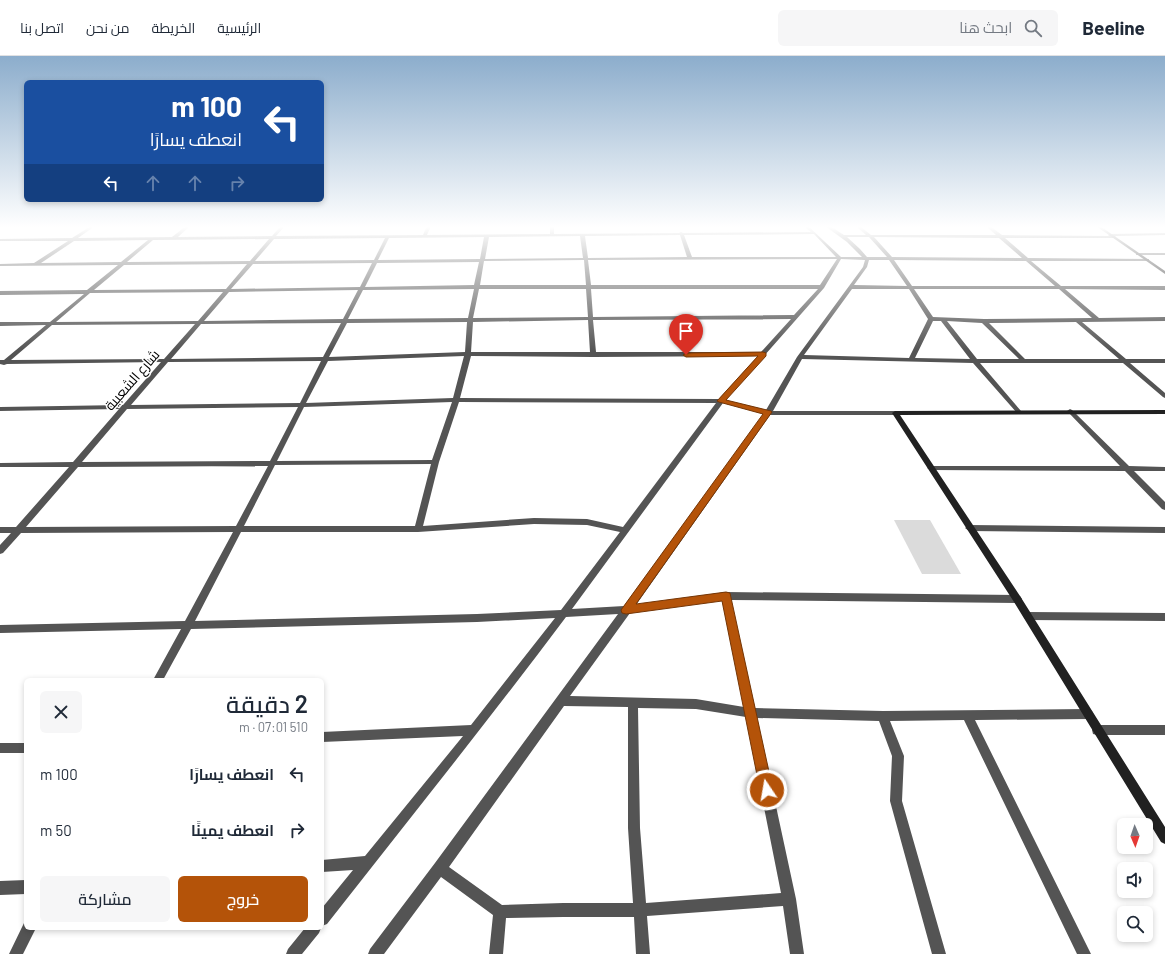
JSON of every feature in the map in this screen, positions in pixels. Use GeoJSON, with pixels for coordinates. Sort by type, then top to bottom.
{"type":"FeatureCollection","features":[{"type":"Feature","properties":{"kind":"street"},"geometry":{"type":"LineString","coordinates":[[2,363],[117,268]]}},
{"type":"Feature","properties":{"kind":"street","name":"شارع الشعبية"},"geometry":{"type":"LineString","coordinates":[[0,551],[247,268]]}},
{"type":"Feature","properties":{"kind":"street"},"geometry":{"type":"LineString","coordinates":[[159,678],[239,529],[372,268]]}},
{"type":"Feature","properties":{"kind":"street"},"geometry":{"type":"LineString","coordinates":[[418,529],[435,462],[456,400],[468,354],[470,321],[481,268]]}},
{"type":"Feature","properties":{"kind":"street"},"geometry":{"type":"LineString","coordinates":[[588,268],[593,355]]}},
{"type":"Feature","properties":{"kind":"street"},"geometry":{"type":"LineString","coordinates":[[324,917],[474,730],[564,613],[721,401],[822,287],[834,268]]}},
{"type":"Feature","properties":{"kind":"street"},"geometry":{"type":"LineString","coordinates":[[375,954],[440,868],[768,412],[800,357],[864,268]]}},
{"type":"Feature","properties":{"kind":"street"},"geometry":{"type":"LineString","coordinates":[[897,268],[931,319]]}},
{"type":"Feature","properties":{"kind":"street"},"geometry":{"type":"LineString","coordinates":[[1037,268],[1098,320]]}},
{"type":"Feature","properties":{"kind":"street"},"geometry":{"type":"LineString","coordinates":[[0,293],[477,287],[822,287]]}},
{"type":"Feature","properties":{"kind":"street"},"geometry":{"type":"LineString","coordinates":[[850,287],[1165,288]]}},
{"type":"Feature","properties":{"kind":"street"},"geometry":{"type":"LineString","coordinates":[[0,324],[795,317]]}},
{"type":"Feature","properties":{"kind":"street"},"geometry":{"type":"LineString","coordinates":[[931,319],[984,321],[1165,319]]}},
{"type":"Feature","properties":{"kind":"street"},"geometry":{"type":"LineString","coordinates":[[911,359],[931,319]]}},
{"type":"Feature","properties":{"kind":"street"},"geometry":{"type":"LineString","coordinates":[[943,320],[975,361],[1019,412]]}},
{"type":"Feature","properties":{"kind":"street"},"geometry":{"type":"LineString","coordinates":[[1077,320],[1122,361],[1165,396]]}},
{"type":"Feature","properties":{"kind":"street"},"geometry":{"type":"LineString","coordinates":[[984,321],[1023,360]]}},
{"type":"Feature","properties":{"kind":"street"},"geometry":{"type":"LineString","coordinates":[[2,363],[326,358],[468,354],[763,354]]}},
{"type":"Feature","properties":{"kind":"street"},"geometry":{"type":"LineString","coordinates":[[800,357],[975,361],[1165,361]]}},
{"type":"Feature","properties":{"kind":"street"},"geometry":{"type":"LineString","coordinates":[[0,409],[302,405],[456,400],[721,401],[768,412],[1165,412]]}},
{"type":"Feature","properties":{"kind":"street"},"geometry":{"type":"LineString","coordinates":[[1070,411],[1165,507]]}},
{"type":"Feature","properties":{"kind":"street"},"geometry":{"type":"LineString","coordinates":[[895,413],[1028,616],[1165,838]]}},
{"type":"Feature","properties":{"kind":"street"},"geometry":{"type":"LineString","coordinates":[[0,465],[435,462]]}},
{"type":"Feature","properties":{"kind":"street"},"geometry":{"type":"LineString","coordinates":[[931,468],[1165,469]]}},
{"type":"Feature","properties":{"kind":"street"},"geometry":{"type":"LineString","coordinates":[[0,530],[418,529],[534,521],[587,522],[626,530]]}},
{"type":"Feature","properties":{"kind":"street"},"geometry":{"type":"LineString","coordinates":[[969,528],[1165,530]]}},
{"type":"Feature","properties":{"kind":"street"},"geometry":{"type":"LineString","coordinates":[[726,596],[789,899],[797,954]]}},
{"type":"Feature","properties":{"kind":"street"},"geometry":{"type":"LineString","coordinates":[[0,629],[477,618],[626,610],[726,596],[1017,599]]}},
{"type":"Feature","properties":{"kind":"street"},"geometry":{"type":"LineString","coordinates":[[1028,616],[1165,617]]}},
{"type":"Feature","properties":{"kind":"street"},"geometry":{"type":"LineString","coordinates":[[560,701],[696,704],[750,713],[883,716],[1088,714]]}},
{"type":"Feature","properties":{"kind":"street"},"geometry":{"type":"LineString","coordinates":[[633,703],[634,828],[643,954]]}},
{"type":"Feature","properties":{"kind":"street"},"geometry":{"type":"LineString","coordinates":[[883,716],[898,756],[896,801],[939,954]]}},
{"type":"Feature","properties":{"kind":"street"},"geometry":{"type":"LineString","coordinates":[[967,716],[1084,954]]}},
{"type":"Feature","properties":{"kind":"street"},"geometry":{"type":"LineString","coordinates":[[324,737],[474,730]]}},
{"type":"Feature","properties":{"kind":"street"},"geometry":{"type":"LineString","coordinates":[[1097,730],[1165,730]]}},
{"type":"Feature","properties":{"kind":"street"},"geometry":{"type":"LineString","coordinates":[[0,748],[24,748]]}},
{"type":"Feature","properties":{"kind":"street"},"geometry":{"type":"LineString","coordinates":[[324,866],[369,862]]}},
{"type":"Feature","properties":{"kind":"street"},"geometry":{"type":"LineString","coordinates":[[440,868],[500,912],[641,910],[789,899]]}},
{"type":"Feature","properties":{"kind":"street"},"geometry":{"type":"LineString","coordinates":[[0,888],[24,887]]}},
{"type":"Feature","properties":{"kind":"street"},"geometry":{"type":"LineString","coordinates":[[496,954],[500,912]]}},
{"type":"Feature","properties":{"kind":"street"},"geometry":{"type":"LineString","coordinates":[[16,954],[28,930]]}},
{"type":"Feature","properties":{"kind":"street"},"geometry":{"type":"LineString","coordinates":[[293,954],[312,930]]}},
{"type":"Feature","properties":{"kind":"shaded area"},"geometry":{"type":"Polygon","coordinates":[[[894,520],[930,520],[961,574],[922,574],[894,520]]]}},
{"type":"Feature","properties":{"kind":"route"},"geometry":{"type":"LineString","coordinates":[[686,355],[763,354],[721,401],[768,412],[718,484],[626,610],[726,596],[767,790]]}}]}
